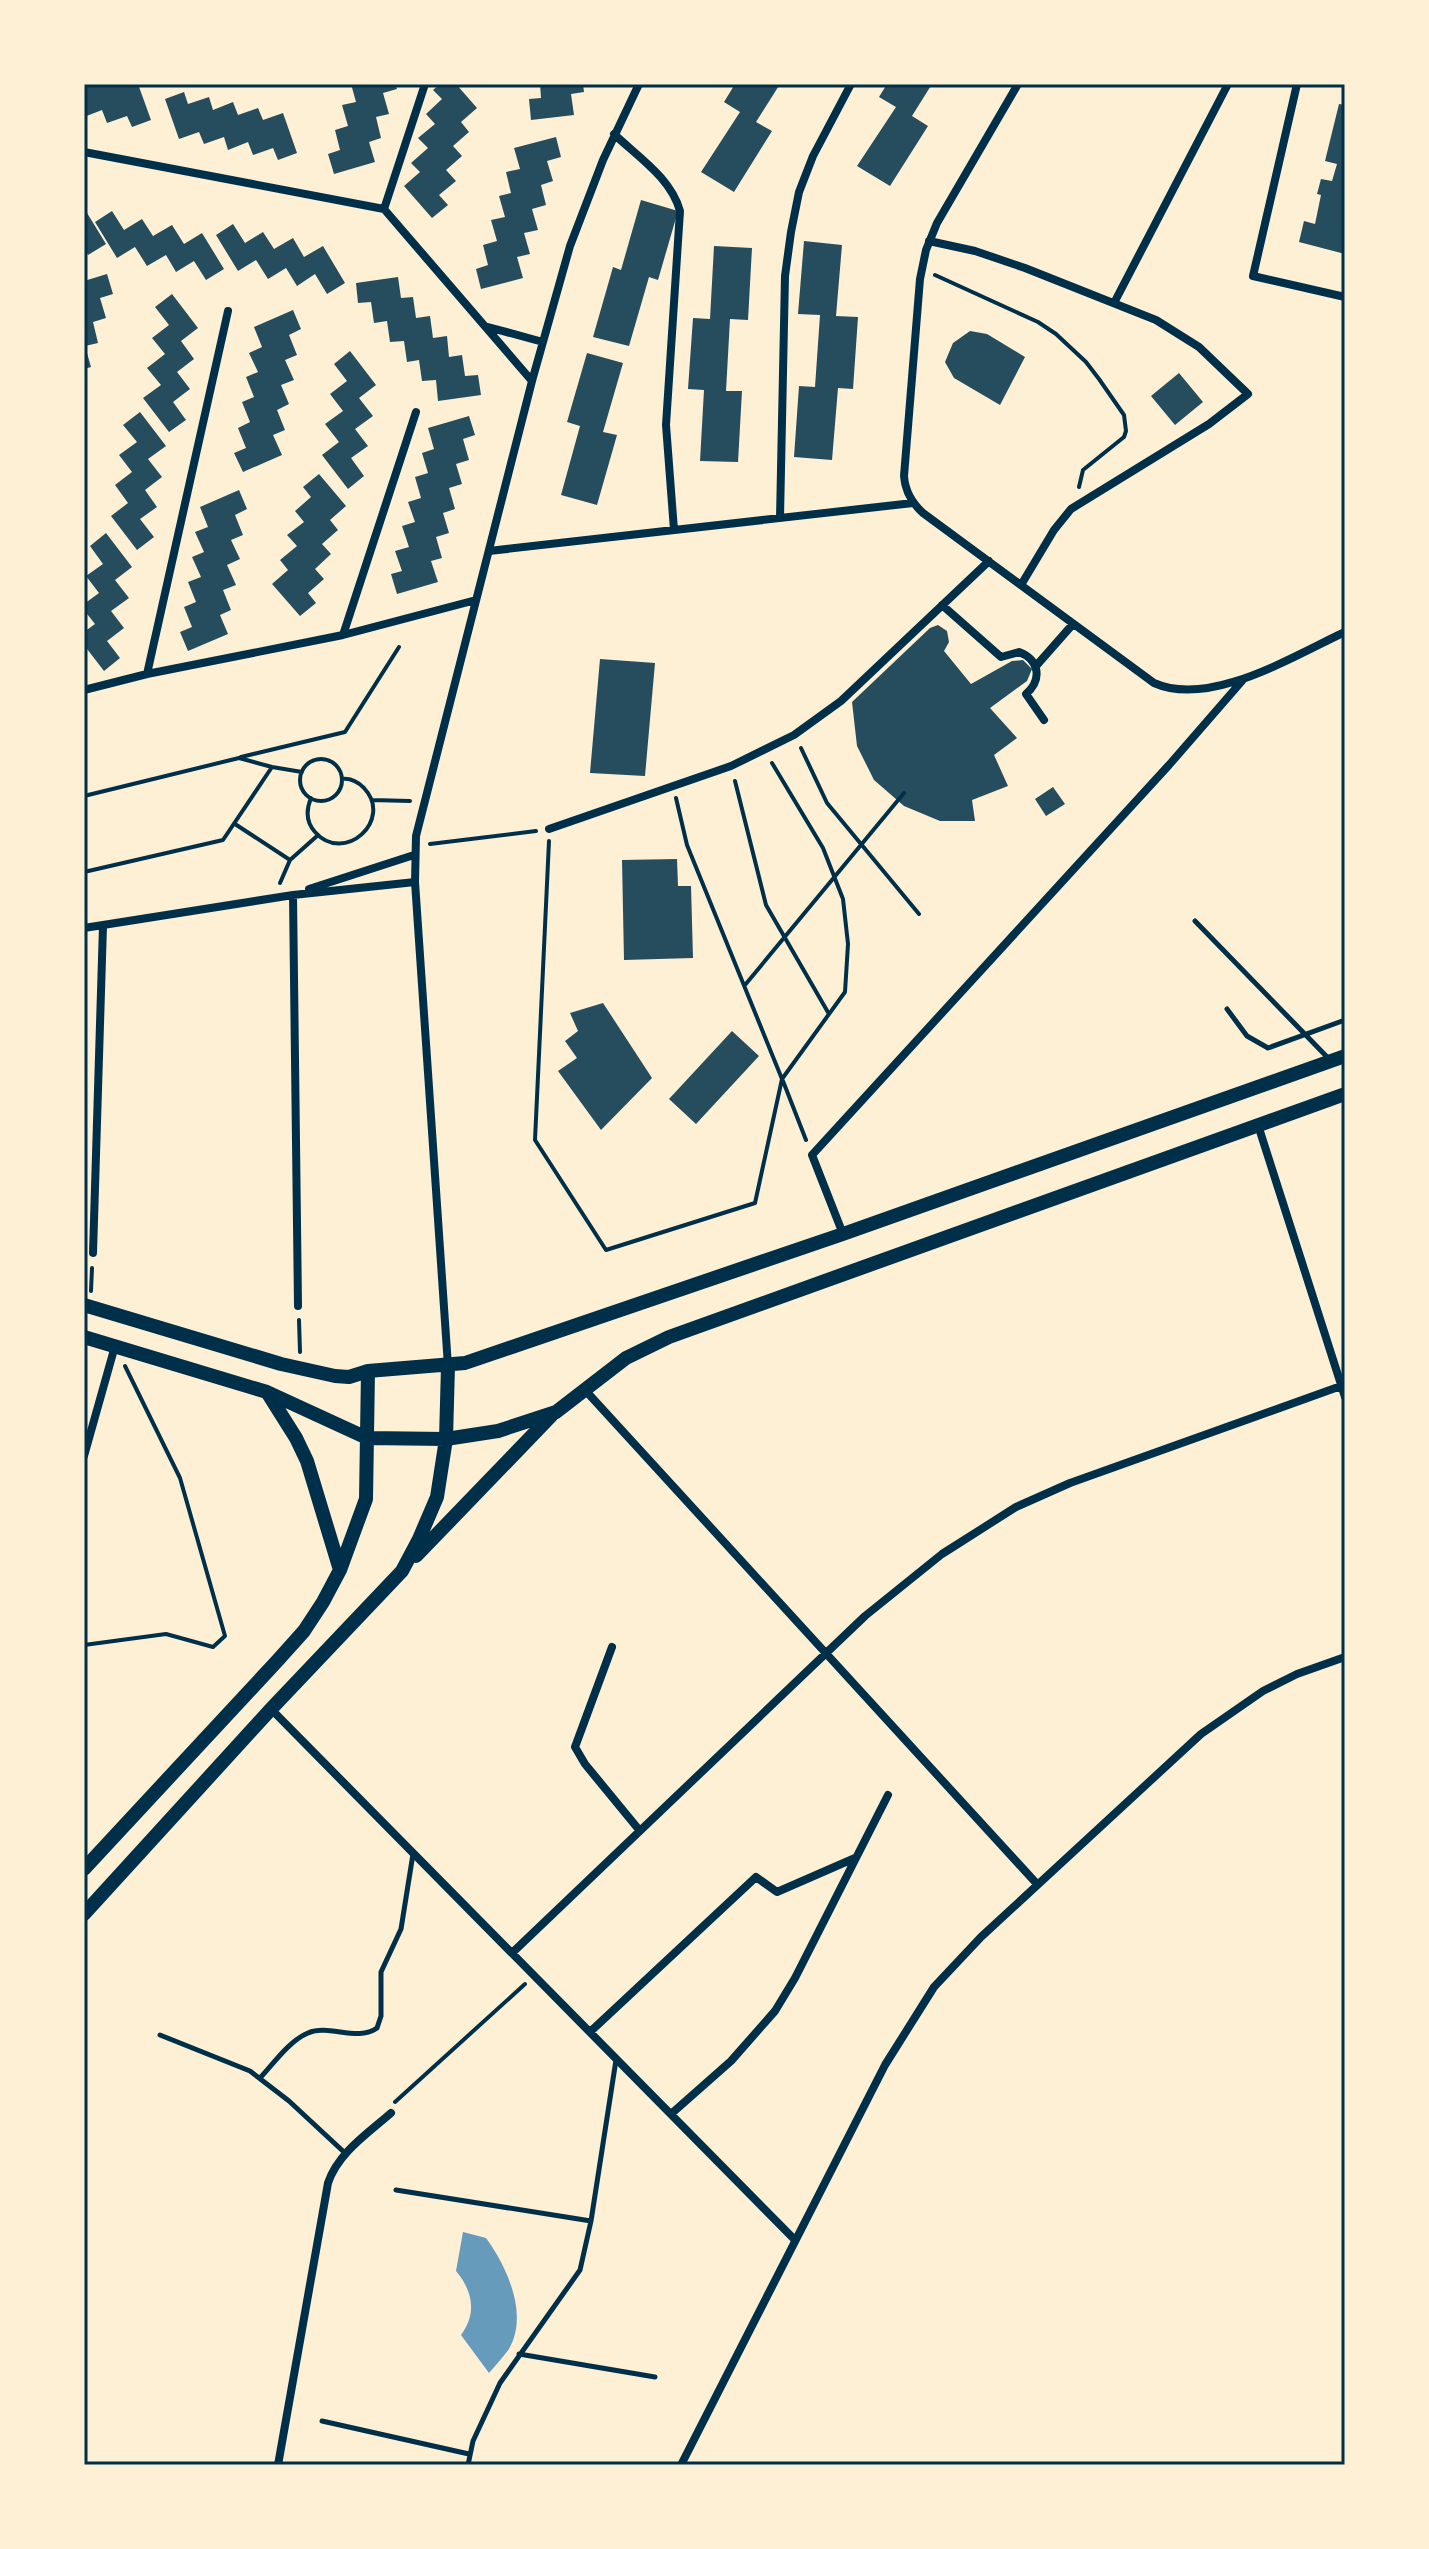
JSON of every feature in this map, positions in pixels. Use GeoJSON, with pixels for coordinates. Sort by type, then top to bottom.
{"type":"FeatureCollection","features":[{"type":"Feature","properties":{"kind":"main road"},"geometry":{"type":"LineString","coordinates":[[87,1306],[301,1369],[349,1377],[368,1371],[465,1363],[843,1234],[1338,1058]]}},
{"type":"Feature","properties":{"kind":"main road"},"geometry":{"type":"LineString","coordinates":[[84,1914],[271,1709],[556,1412],[626,1358],[669,1337],[1345,1094]]}},
{"type":"Feature","properties":{"kind":"main road"},"geometry":{"type":"LineString","coordinates":[[84,1337],[267,1392],[367,1438],[446,1439],[498,1431],[556,1412]]}},
{"type":"Feature","properties":{"kind":"main road"},"geometry":{"type":"LineString","coordinates":[[402,1571],[437,1497],[446,1439],[448,1366]]}},
{"type":"Feature","properties":{"kind":"main road"},"geometry":{"type":"LineString","coordinates":[[84,1869],[287,1650],[323,1602],[340,1570],[366,1499],[368,1371]]}},
{"type":"Feature","properties":{"kind":"main road"},"geometry":{"type":"LineString","coordinates":[[267,1392],[307,1461],[340,1570]]}},
{"type":"Feature","properties":{"kind":"street"},"geometry":{"type":"LineString","coordinates":[[384,209],[425,84]]}},
{"type":"Feature","properties":{"kind":"street"},"geometry":{"type":"LineString","coordinates":[[448,1366],[415,851],[424,801],[543,342],[580,218],[614,134],[639,84]]}},
{"type":"Feature","properties":{"kind":"street"},"geometry":{"type":"LineString","coordinates":[[780,518],[785,276],[791,232],[799,192],[818,143],[851,84]]}},
{"type":"Feature","properties":{"kind":"street"},"geometry":{"type":"LineString","coordinates":[[1018,84],[937,223],[921,269],[904,476],[913,503],[1073,624],[1164,688],[1184,691],[1230,684],[1345,632]]}},
{"type":"Feature","properties":{"kind":"street"},"geometry":{"type":"LineString","coordinates":[[1297,84],[1253,276],[1345,297]]}},
{"type":"Feature","properties":{"kind":"street"},"geometry":{"type":"LineString","coordinates":[[1114,303],[1226,85]]}},
{"type":"Feature","properties":{"kind":"street"},"geometry":{"type":"LineString","coordinates":[[614,134],[669,187],[680,211],[666,425],[674,530]]}},
{"type":"Feature","properties":{"kind":"street"},"geometry":{"type":"LineString","coordinates":[[84,152],[384,209],[532,381]]}},
{"type":"Feature","properties":{"kind":"street"},"geometry":{"type":"LineString","coordinates":[[929,241],[990,255],[1156,320],[1215,360],[1248,394],[1182,442],[1083,501],[1054,530],[1021,585]]}},
{"type":"Feature","properties":{"kind":"street"},"geometry":{"type":"LineString","coordinates":[[147,674],[228,311]]}},
{"type":"Feature","properties":{"kind":"street"},"geometry":{"type":"LineString","coordinates":[[487,326],[543,342]]}},
{"type":"Feature","properties":{"kind":"street"},"geometry":{"type":"LineString","coordinates":[[343,635],[416,412]]}},
{"type":"Feature","properties":{"kind":"street"},"geometry":{"type":"LineString","coordinates":[[489,551],[913,503]]}},
{"type":"Feature","properties":{"kind":"street"},"geometry":{"type":"LineString","coordinates":[[549,829],[674,788],[765,752],[794,735],[841,701],[989,561]]}},
{"type":"Feature","properties":{"kind":"street"},"geometry":{"type":"LineString","coordinates":[[84,690],[147,674],[343,635],[476,600]]}},
{"type":"Feature","properties":{"kind":"street"},"geometry":{"type":"LineString","coordinates":[[942,605],[1001,657],[1019,652],[1036,666]]}},
{"type":"Feature","properties":{"kind":"street"},"geometry":{"type":"LineString","coordinates":[[1044,720],[1026,694],[1036,683],[1036,666],[1073,624]]}},
{"type":"Feature","properties":{"kind":"street"},"geometry":{"type":"LineString","coordinates":[[843,1234],[812,1155],[1245,678]]}},
{"type":"Feature","properties":{"kind":"street"},"geometry":{"type":"LineString","coordinates":[[293,895],[415,851]]}},
{"type":"Feature","properties":{"kind":"street"},"geometry":{"type":"LineString","coordinates":[[84,928],[274,897],[415,882]]}},
{"type":"Feature","properties":{"kind":"street"},"geometry":{"type":"LineString","coordinates":[[293,895],[298,1306]]}},
{"type":"Feature","properties":{"kind":"street"},"geometry":{"type":"LineString","coordinates":[[93,1253],[103,926]]}},
{"type":"Feature","properties":{"kind":"street"},"geometry":{"type":"LineString","coordinates":[[1257,1124],[1345,1397]]}},
{"type":"Feature","properties":{"kind":"street"},"geometry":{"type":"LineString","coordinates":[[84,1456],[115,1346]]}},
{"type":"Feature","properties":{"kind":"street"},"geometry":{"type":"LineString","coordinates":[[512,1953],[825,1653],[915,1574],[969,1534],[1016,1507],[1070,1483],[1341,1386]]}},
{"type":"Feature","properties":{"kind":"street"},"geometry":{"type":"LineString","coordinates":[[585,1390],[1037,1884]]}},
{"type":"Feature","properties":{"kind":"street"},"geometry":{"type":"LineString","coordinates":[[612,1647],[575,1747],[585,1764],[640,1831]]}},
{"type":"Feature","properties":{"kind":"street"},"geometry":{"type":"LineString","coordinates":[[681,2465],[885,2065],[917,2011],[956,1960],[1173,1757],[1221,1719],[1263,1691],[1297,1674],[1345,1657]]}},
{"type":"Feature","properties":{"kind":"street"},"geometry":{"type":"LineString","coordinates":[[271,1709],[794,2239]]}},
{"type":"Feature","properties":{"kind":"street"},"geometry":{"type":"LineString","coordinates":[[671,2114],[731,2061],[775,2011],[795,1978],[888,1795]]}},
{"type":"Feature","properties":{"kind":"street"},"geometry":{"type":"LineString","coordinates":[[590,2032],[756,1877],[777,1892],[856,1858]]}},
{"type":"Feature","properties":{"kind":"street"},"geometry":{"type":"LineString","coordinates":[[278,2465],[328,2183],[333,2168],[346,2153],[391,2113]]}},
{"type":"Feature","properties":{"kind":"lane"},"geometry":{"type":"LineString","coordinates":[[1195,921],[1306,1034],[1338,1058]]}},
{"type":"Feature","properties":{"kind":"lane"},"geometry":{"type":"LineString","coordinates":[[1227,1009],[1247,1036],[1268,1048],[1345,1020]]}},
{"type":"Feature","properties":{"kind":"lane"},"geometry":{"type":"LineString","coordinates":[[260,2078],[305,2034],[319,2031],[367,2033],[377,2028],[381,2016],[381,1972],[401,1929],[413,1853]]}},
{"type":"Feature","properties":{"kind":"lane"},"geometry":{"type":"LineString","coordinates":[[160,2035],[240,2065],[301,2111],[346,2153]]}},
{"type":"Feature","properties":{"kind":"lane"},"geometry":{"type":"LineString","coordinates":[[468,2465],[484,2413],[519,2354],[576,2277],[591,2221],[616,2059]]}},
{"type":"Feature","properties":{"kind":"lane"},"geometry":{"type":"LineString","coordinates":[[396,2190],[591,2221]]}},
{"type":"Feature","properties":{"kind":"lane"},"geometry":{"type":"LineString","coordinates":[[519,2354],[655,2377]]}},
{"type":"Feature","properties":{"kind":"lane"},"geometry":{"type":"LineString","coordinates":[[322,2421],[469,2454]]}},
{"type":"Feature","properties":{"kind":"path"},"geometry":{"type":"LineString","coordinates":[[921,269],[1038,322],[1056,334],[1086,362],[1117,403],[1126,426],[1124,437],[1083,470],[1079,482],[1083,501]]}},
{"type":"Feature","properties":{"kind":"path"},"geometry":{"type":"LineString","coordinates":[[84,796],[345,732],[399,647]]}},
{"type":"Feature","properties":{"kind":"path"},"geometry":{"type":"LineString","coordinates":[[794,735],[827,803],[919,914]]}},
{"type":"Feature","properties":{"kind":"path"},"geometry":{"type":"LineString","coordinates":[[415,851],[549,829],[535,1140],[606,1250],[755,1203],[782,1079],[845,992],[848,944],[843,899],[823,848],[765,752]]}},
{"type":"Feature","properties":{"kind":"path"},"geometry":{"type":"LineString","coordinates":[[239,758],[302,772]]}},
{"type":"Feature","properties":{"kind":"path"},"geometry":{"type":"LineString","coordinates":[[325,759],[337,766],[342,779],[342,786],[333,797],[320,801],[311,798],[301,785],[302,772],[311,762],[325,759]]}},
{"type":"Feature","properties":{"kind":"path"},"geometry":{"type":"LineString","coordinates":[[731,766],[766,905],[829,1014]]}},
{"type":"Feature","properties":{"kind":"path"},"geometry":{"type":"LineString","coordinates":[[84,872],[223,840],[272,767]]}},
{"type":"Feature","properties":{"kind":"path"},"geometry":{"type":"LineString","coordinates":[[311,798],[307,817],[317,836],[337,844],[358,839],[372,823],[372,800],[358,783],[342,779]]}},
{"type":"Feature","properties":{"kind":"path"},"geometry":{"type":"LineString","coordinates":[[674,788],[687,845],[812,1155]]}},
{"type":"Feature","properties":{"kind":"path"},"geometry":{"type":"LineString","coordinates":[[744,986],[904,793]]}},
{"type":"Feature","properties":{"kind":"path"},"geometry":{"type":"LineString","coordinates":[[372,800],[424,801]]}},
{"type":"Feature","properties":{"kind":"path"},"geometry":{"type":"LineString","coordinates":[[235,824],[290,860]]}},
{"type":"Feature","properties":{"kind":"path"},"geometry":{"type":"LineString","coordinates":[[274,897],[290,860],[317,836]]}},
{"type":"Feature","properties":{"kind":"path"},"geometry":{"type":"LineString","coordinates":[[87,1306],[93,1253]]}},
{"type":"Feature","properties":{"kind":"path"},"geometry":{"type":"LineString","coordinates":[[298,1306],[301,1369]]}},
{"type":"Feature","properties":{"kind":"path"},"geometry":{"type":"LineString","coordinates":[[84,1645],[166,1634],[213,1647],[225,1636],[180,1478],[115,1346]]}},
{"type":"Feature","properties":{"kind":"path"},"geometry":{"type":"LineString","coordinates":[[391,2113],[391,2105],[534,1976]]}},
{"type":"Feature","properties":{"kind":"water"},"geometry":{"type":"Polygon","coordinates":[[[463,2232],[486,2238],[508,2277],[516,2306],[515,2335],[509,2349],[489,2373],[461,2335],[471,2311],[466,2286],[456,2271],[463,2232]]]}},
{"type":"Feature","properties":{"kind":"building"},"geometry":{"type":"Polygon","coordinates":[[[84,84],[115,84],[117,87],[138,84],[151,120],[132,127],[127,116],[107,123],[102,110],[84,117],[84,84]]]}},
{"type":"Feature","properties":{"kind":"building"},"geometry":{"type":"Polygon","coordinates":[[[351,84],[395,84],[397,89],[383,93],[389,114],[376,117],[381,138],[369,142],[375,162],[334,174],[328,154],[340,150],[335,130],[348,126],[342,105],[356,102],[351,84]]]}},
{"type":"Feature","properties":{"kind":"building"},"geometry":{"type":"Polygon","coordinates":[[[440,84],[456,84],[477,108],[461,122],[469,132],[453,146],[462,156],[446,170],[456,181],[439,195],[448,205],[432,218],[404,186],[420,172],[411,163],[428,148],[418,138],[435,124],[426,114],[442,99],[433,90],[440,84]]]}},
{"type":"Feature","properties":{"kind":"building"},"geometry":{"type":"Polygon","coordinates":[[[540,84],[583,84],[584,92],[571,94],[574,115],[531,120],[529,99],[541,98],[540,84]]]}},
{"type":"Feature","properties":{"kind":"building"},"geometry":{"type":"Polygon","coordinates":[[[735,84],[780,84],[756,122],[772,131],[734,192],[701,172],[740,112],[724,102],[735,84]]]}},
{"type":"Feature","properties":{"kind":"building"},"geometry":{"type":"Polygon","coordinates":[[[887,84],[932,84],[912,116],[928,126],[890,186],[857,166],[896,107],[879,97],[887,84]]]}},
{"type":"Feature","properties":{"kind":"building"},"geometry":{"type":"Polygon","coordinates":[[[184,92],[188,104],[209,97],[213,110],[233,102],[238,115],[258,108],[263,120],[283,113],[297,153],[278,160],[273,148],[253,155],[248,142],[228,150],[224,137],[204,144],[199,132],[179,139],[165,99],[184,92]]]}},
{"type":"Feature","properties":{"kind":"building"},"geometry":{"type":"Polygon","coordinates":[[[1339,104],[1345,105],[1345,254],[1299,242],[1304,221],[1315,224],[1321,179],[1332,181],[1337,164],[1325,161],[1339,104]]]}},
{"type":"Feature","properties":{"kind":"building"},"geometry":{"type":"Polygon","coordinates":[[[556,137],[561,157],[547,161],[553,181],[541,185],[546,205],[532,209],[538,230],[524,233],[530,254],[517,257],[523,278],[481,289],[476,269],[488,265],[483,245],[497,241],[491,220],[505,217],[499,196],[511,193],[506,172],[520,169],[514,148],[556,137]]]}},
{"type":"Feature","properties":{"kind":"building"},"geometry":{"type":"Polygon","coordinates":[[[641,200],[678,211],[658,280],[649,277],[629,346],[593,337],[613,267],[621,270],[641,200]]]}},
{"type":"Feature","properties":{"kind":"building"},"geometry":{"type":"Polygon","coordinates":[[[84,208],[106,244],[88,255],[84,248],[84,208]]]}},
{"type":"Feature","properties":{"kind":"building"},"geometry":{"type":"Polygon","coordinates":[[[112,211],[124,230],[142,219],[153,236],[172,225],[184,244],[202,233],[224,269],[206,280],[194,261],[176,272],[166,255],[147,266],[135,247],[117,258],[95,222],[112,211]]]}},
{"type":"Feature","properties":{"kind":"building"},"geometry":{"type":"Polygon","coordinates":[[[233,224],[245,243],[263,232],[274,249],[293,238],[304,257],[323,246],[345,283],[327,294],[315,274],[297,286],[286,268],[268,279],[256,260],[238,271],[216,235],[233,224]]]}},
{"type":"Feature","properties":{"kind":"building"},"geometry":{"type":"Polygon","coordinates":[[[804,241],[842,245],[836,316],[858,317],[853,389],[838,388],[832,460],[794,457],[799,386],[815,387],[820,315],[798,314],[804,241]]]}},
{"type":"Feature","properties":{"kind":"building"},"geometry":{"type":"Polygon","coordinates":[[[714,246],[752,248],[748,320],[730,319],[726,391],[742,391],[738,462],[700,461],[704,390],[688,389],[693,318],[710,319],[714,246]]]}},
{"type":"Feature","properties":{"kind":"building"},"geometry":{"type":"Polygon","coordinates":[[[107,274],[113,294],[100,298],[106,318],[93,322],[98,343],[85,346],[91,367],[84,369],[84,281],[107,274]]]}},
{"type":"Feature","properties":{"kind":"building"},"geometry":{"type":"Polygon","coordinates":[[[398,277],[401,298],[413,297],[416,318],[430,316],[433,338],[447,336],[449,357],[462,355],[465,376],[478,375],[481,395],[438,401],[436,380],[422,381],[419,360],[407,362],[404,341],[390,342],[387,321],[374,323],[371,302],[358,303],[356,283],[398,277]]]}},
{"type":"Feature","properties":{"kind":"building"},"geometry":{"type":"Polygon","coordinates":[[[172,294],[198,328],[181,341],[194,359],[177,372],[190,389],[173,402],[186,420],[169,432],[143,398],[161,385],[147,368],[165,354],[152,338],[169,325],[155,307],[172,294]]]}},
{"type":"Feature","properties":{"kind":"building"},"geometry":{"type":"Polygon","coordinates":[[[293,310],[301,329],[289,335],[297,355],[285,360],[294,380],[281,385],[289,404],[277,410],[285,430],[273,435],[282,455],[243,472],[234,453],[246,448],[238,428],[250,422],[242,402],[254,397],[246,377],[258,372],[249,353],[262,347],[254,327],[293,310]]]}},
{"type":"Feature","properties":{"kind":"building"},"geometry":{"type":"Polygon","coordinates":[[[970,331],[987,334],[1025,357],[1000,405],[954,378],[945,362],[953,343],[970,331]]]}},
{"type":"Feature","properties":{"kind":"building"},"geometry":{"type":"Polygon","coordinates":[[[350,351],[376,385],[359,398],[373,416],[355,429],[368,446],[351,458],[364,476],[348,489],[322,455],[339,442],[325,424],[343,411],[330,394],[347,381],[334,364],[350,351]]]}},
{"type":"Feature","properties":{"kind":"building"},"geometry":{"type":"Polygon","coordinates":[[[587,353],[623,363],[603,432],[617,435],[597,505],[561,495],[580,426],[567,422],[587,353]]]}},
{"type":"Feature","properties":{"kind":"building"},"geometry":{"type":"Polygon","coordinates":[[[1179,373],[1203,402],[1175,425],[1151,396],[1179,373]]]}},
{"type":"Feature","properties":{"kind":"building"},"geometry":{"type":"Polygon","coordinates":[[[140,412],[166,446],[148,459],[162,477],[145,490],[157,507],[140,519],[154,537],[137,550],[111,516],[128,503],[115,485],[132,472],[119,455],[137,442],[123,425],[140,412]]]}},
{"type":"Feature","properties":{"kind":"building"},"geometry":{"type":"Polygon","coordinates":[[[469,416],[475,435],[463,439],[469,460],[456,464],[462,484],[449,488],[455,509],[443,513],[449,533],[436,537],[442,558],[431,561],[438,582],[397,594],[391,574],[402,571],[395,551],[409,547],[402,526],[415,522],[408,502],[421,498],[415,477],[428,473],[422,453],[434,449],[428,428],[469,416]]]}},
{"type":"Feature","properties":{"kind":"building"},"geometry":{"type":"Polygon","coordinates":[[[319,474],[346,506],[330,520],[338,530],[322,544],[331,554],[315,569],[324,579],[308,593],[316,603],[300,616],[272,584],[288,570],[280,560],[297,546],[287,535],[304,522],[295,511],[311,497],[303,487],[319,474]]]}},
{"type":"Feature","properties":{"kind":"building"},"geometry":{"type":"Polygon","coordinates":[[[239,490],[247,509],[235,515],[243,535],[231,540],[240,559],[227,565],[236,585],[223,590],[231,610],[220,615],[228,634],[188,651],[180,632],[192,627],[184,607],[196,602],[188,582],[201,577],[192,557],[204,552],[195,532],[208,527],[200,507],[239,490]]]}},
{"type":"Feature","properties":{"kind":"building"},"geometry":{"type":"Polygon","coordinates":[[[106,533],[132,567],[115,580],[129,598],[111,611],[124,628],[107,641],[120,658],[104,671],[84,645],[84,632],[95,624],[84,610],[84,604],[99,593],[86,576],[103,564],[90,546],[106,533]]]}},
{"type":"Feature","properties":{"kind":"building"},"geometry":{"type":"Polygon","coordinates":[[[938,625],[947,631],[949,642],[944,651],[971,684],[1012,661],[1023,660],[1032,669],[1027,681],[990,708],[1017,738],[994,755],[1008,786],[972,800],[975,821],[940,821],[904,806],[874,780],[857,746],[852,702],[930,628],[938,625]]]}},
{"type":"Feature","properties":{"kind":"building"},"geometry":{"type":"Polygon","coordinates":[[[600,659],[655,663],[645,776],[590,773],[600,659]]]}},
{"type":"Feature","properties":{"kind":"building"},"geometry":{"type":"Polygon","coordinates":[[[1053,787],[1065,804],[1046,816],[1035,799],[1053,787]]]}},
{"type":"Feature","properties":{"kind":"building"},"geometry":{"type":"Polygon","coordinates":[[[677,859],[678,886],[691,886],[693,958],[624,960],[622,860],[677,859]]]}},
{"type":"Feature","properties":{"kind":"building"},"geometry":{"type":"Polygon","coordinates":[[[603,1003],[652,1078],[601,1130],[558,1071],[577,1058],[565,1041],[578,1031],[570,1013],[603,1003]]]}},
{"type":"Feature","properties":{"kind":"building"},"geometry":{"type":"Polygon","coordinates":[[[732,1031],[759,1056],[696,1124],[669,1099],[732,1031]]]}}]}
